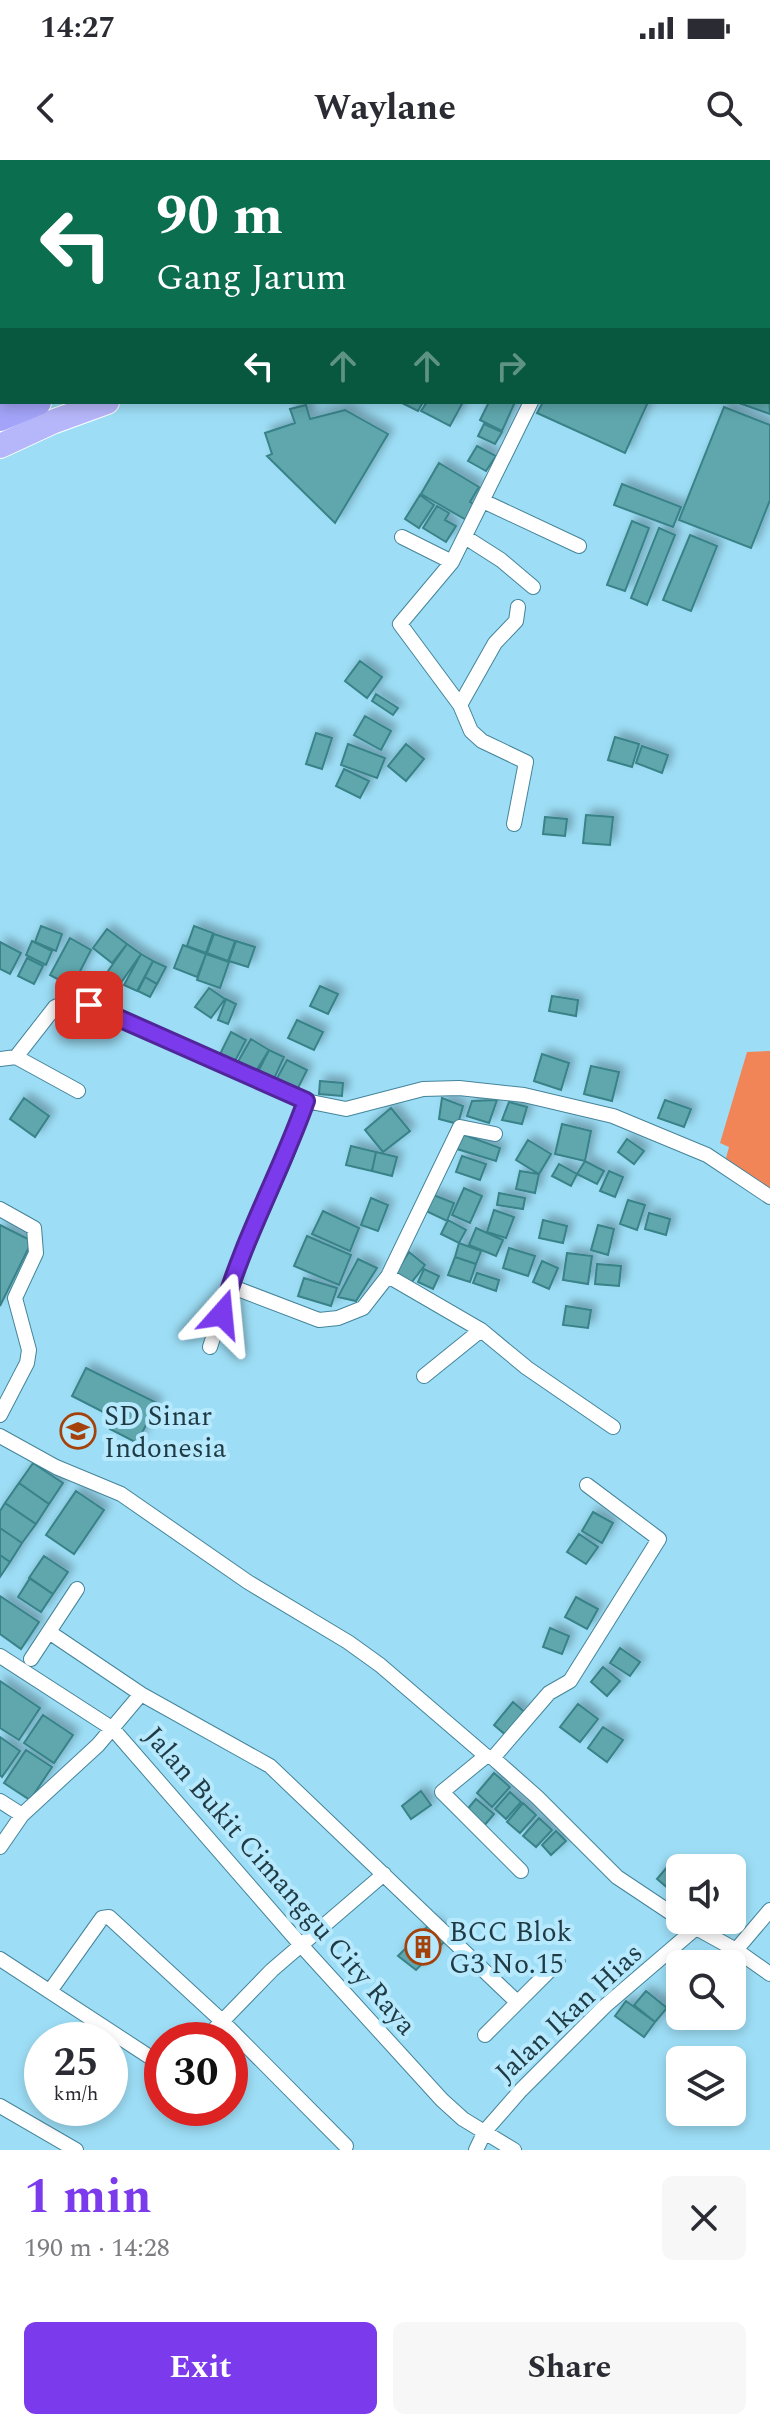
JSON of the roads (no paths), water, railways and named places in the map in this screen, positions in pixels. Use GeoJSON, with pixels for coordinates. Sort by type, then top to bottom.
{"type":"FeatureCollection","features":[{"type":"Feature","properties":{"kind":"highway"},"geometry":{"type":"LineString","coordinates":[[0,418],[33,404]]}},
{"type":"Feature","properties":{"kind":"highway"},"geometry":{"type":"LineString","coordinates":[[0,446],[102,404]]}},
{"type":"Feature","properties":{"kind":"street"},"geometry":{"type":"LineString","coordinates":[[514,824],[526,762],[482,741],[471,731],[460,705],[400,624],[452,562],[530,404]]}},
{"type":"Feature","properties":{"kind":"street"},"geometry":{"type":"LineString","coordinates":[[483,501],[579,546]]}},
{"type":"Feature","properties":{"kind":"street"},"geometry":{"type":"LineString","coordinates":[[402,537],[452,562]]}},
{"type":"Feature","properties":{"kind":"street"},"geometry":{"type":"LineString","coordinates":[[465,537],[501,560],[533,587]]}},
{"type":"Feature","properties":{"kind":"street"},"geometry":{"type":"LineString","coordinates":[[460,705],[495,643],[516,621],[518,607]]}},
{"type":"Feature","properties":{"kind":"street"},"geometry":{"type":"LineString","coordinates":[[16,1057],[55,1007],[66,1002],[89,1005],[306,1101],[346,1109],[423,1089],[459,1088],[524,1095],[613,1116],[707,1155],[770,1197]]}},
{"type":"Feature","properties":{"kind":"street"},"geometry":{"type":"LineString","coordinates":[[0,1059],[16,1057],[78,1091]]}},
{"type":"Feature","properties":{"kind":"street"},"geometry":{"type":"LineString","coordinates":[[210,1347],[230,1286],[287,1154],[306,1101]]}},
{"type":"Feature","properties":{"kind":"street"},"geometry":{"type":"LineString","coordinates":[[230,1286],[319,1320],[338,1318],[363,1308],[388,1276],[460,1127],[495,1134]]}},
{"type":"Feature","properties":{"kind":"street"},"geometry":{"type":"LineString","coordinates":[[0,1209],[34,1228],[36,1253],[15,1298],[29,1350],[27,1363],[0,1415]]}},
{"type":"Feature","properties":{"kind":"street"},"geometry":{"type":"LineString","coordinates":[[388,1276],[481,1330],[527,1368],[613,1427]]}},
{"type":"Feature","properties":{"kind":"street"},"geometry":{"type":"LineString","coordinates":[[424,1376],[481,1330]]}},
{"type":"Feature","properties":{"kind":"street"},"geometry":{"type":"LineString","coordinates":[[0,1436],[56,1467],[121,1494],[248,1582],[348,1642],[380,1665],[537,1797],[617,1877],[666,1909]]}},
{"type":"Feature","properties":{"kind":"street"},"geometry":{"type":"LineString","coordinates":[[521,1871],[442,1792],[489,1757],[549,1693],[570,1681],[659,1539],[587,1485]]}},
{"type":"Feature","properties":{"kind":"street"},"geometry":{"type":"LineString","coordinates":[[31,1659],[77,1589]]}},
{"type":"Feature","properties":{"kind":"street"},"geometry":{"type":"LineString","coordinates":[[49,1632],[141,1694],[270,1766],[517,2002]]}},
{"type":"Feature","properties":{"kind":"street","name":"Jalan Bukit Cimanggu City Raya"},"geometry":{"type":"LineString","coordinates":[[0,1656],[113,1729],[300,1944],[442,2100],[463,2119],[514,2150]]}},
{"type":"Feature","properties":{"kind":"street"},"geometry":{"type":"LineString","coordinates":[[0,1847],[22,1815],[113,1729],[141,1694]]}},
{"type":"Feature","properties":{"kind":"street"},"geometry":{"type":"LineString","coordinates":[[0,1801],[22,1815]]}},
{"type":"Feature","properties":{"kind":"street"},"geometry":{"type":"LineString","coordinates":[[50,1991],[102,1918],[109,1917],[223,2022],[300,1944],[384,1874]]}},
{"type":"Feature","properties":{"kind":"street"},"geometry":{"type":"LineString","coordinates":[[707,1934],[736,1950],[770,1910]]}},
{"type":"Feature","properties":{"kind":"street","name":"Jalan Ikan Hias"},"geometry":{"type":"LineString","coordinates":[[476,2150],[485,2131],[521,2090],[605,2006],[689,1934]]}},
{"type":"Feature","properties":{"kind":"street"},"geometry":{"type":"LineString","coordinates":[[746,1957],[770,1974]]}},
{"type":"Feature","properties":{"kind":"street"},"geometry":{"type":"LineString","coordinates":[[0,1959],[144,2053]]}},
{"type":"Feature","properties":{"kind":"street"},"geometry":{"type":"LineString","coordinates":[[485,2035],[558,1962]]}},
{"type":"Feature","properties":{"kind":"street"},"geometry":{"type":"LineString","coordinates":[[248,2047],[346,2146]]}},
{"type":"Feature","properties":{"kind":"street"},"geometry":{"type":"LineString","coordinates":[[0,2106],[76,2150]]}},
{"type":"Feature","properties":{"kind":"place","name":"SD Sinar Indonesia"},"geometry":{"type":"Point","coordinates":[78,1431]}},
{"type":"Feature","properties":{"kind":"place","name":"BCC Blok G3 No.15"},"geometry":{"type":"Point","coordinates":[423,1947]}}]}
